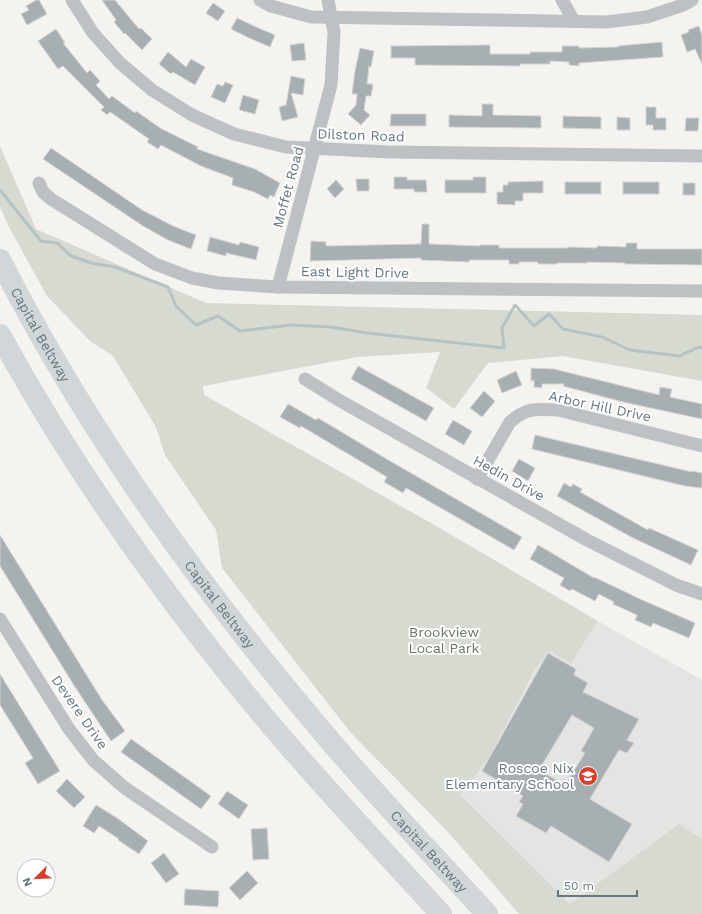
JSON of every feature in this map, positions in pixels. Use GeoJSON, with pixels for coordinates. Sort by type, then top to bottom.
{"type":"FeatureCollection","features":[{"type":"Feature","properties":{"kind":"highway","name":"Capital Beltway"},"geometry":{"type":"LineString","coordinates":[[0,260],[36,327],[92,421],[168,535],[206,587],[255,650],[333,744],[487,914]]}},
{"type":"Feature","properties":{"kind":"highway"},"geometry":{"type":"LineString","coordinates":[[0,335],[62,441],[139,555],[178,607],[238,684],[306,765],[441,914]]}},
{"type":"Feature","properties":{"kind":"street","name":"Dilston Road"},"geometry":{"type":"LineString","coordinates":[[72,0],[94,33],[120,63],[152,90],[192,115],[234,134],[286,147],[390,152],[702,156]]}},
{"type":"Feature","properties":{"kind":"street"},"geometry":{"type":"LineString","coordinates":[[260,0],[271,6],[311,17],[606,22],[647,17],[683,5],[692,0]]}},
{"type":"Feature","properties":{"kind":"street","name":"Moffet Road"},"geometry":{"type":"LineString","coordinates":[[278,287],[331,85],[334,32],[328,0]]}},
{"type":"Feature","properties":{"kind":"street"},"geometry":{"type":"LineString","coordinates":[[562,0],[574,21]]}},
{"type":"Feature","properties":{"kind":"street","name":"East Light Drive"},"geometry":{"type":"LineString","coordinates":[[39,183],[43,192],[51,199],[155,264],[192,278],[218,283],[278,287],[702,291]]}},
{"type":"Feature","properties":{"kind":"street","name":"Hedin Drive"},"geometry":{"type":"LineString","coordinates":[[305,379],[337,399],[587,540],[676,585],[702,594]]}},
{"type":"Feature","properties":{"kind":"street","name":"Arbor Hill Drive"},"geometry":{"type":"LineString","coordinates":[[477,478],[510,422],[518,416],[536,409],[558,410],[702,446]]}},
{"type":"Feature","properties":{"kind":"street","name":"Devere Drive"},"geometry":{"type":"LineString","coordinates":[[0,619],[68,729],[93,760],[125,788],[212,847]]}},
{"type":"Feature","properties":{"kind":"shaded area","name":"Roscoe Nix Elementary School"},"geometry":{"type":"Polygon","coordinates":[[[598,621],[702,680],[702,868],[567,913],[458,797],[490,756],[535,669],[550,651],[571,664],[598,621]]]}},
{"type":"Feature","properties":{"kind":"green space","name":"Brookview Local Park"},"geometry":{"type":"Polygon","coordinates":[[[0,146],[36,229],[206,303],[702,315],[702,381],[563,356],[488,363],[454,409],[426,388],[440,352],[357,357],[203,386],[204,395],[438,527],[598,621],[571,664],[550,651],[535,669],[490,756],[460,795],[570,904],[679,824],[702,839],[702,914],[519,914],[448,832],[351,733],[222,568],[216,530],[165,455],[156,427],[113,356],[90,341],[47,296],[9,227],[0,207],[0,146]]]}},
{"type":"Feature","properties":{"kind":"building"},"geometry":{"type":"Polygon","coordinates":[[[36,0],[39,0],[47,14],[27,25],[21,14],[29,10],[26,6],[36,0]]]}},
{"type":"Feature","properties":{"kind":"building"},"geometry":{"type":"Polygon","coordinates":[[[102,0],[115,0],[139,29],[141,28],[152,39],[142,50],[125,33],[124,34],[114,22],[116,20],[102,0]]]}},
{"type":"Feature","properties":{"kind":"building"},"geometry":{"type":"Polygon","coordinates":[[[213,3],[225,11],[218,21],[206,13],[213,3]]]}},
{"type":"Feature","properties":{"kind":"building"},"geometry":{"type":"Polygon","coordinates":[[[237,18],[275,35],[270,47],[231,29],[237,18]]]}},
{"type":"Feature","properties":{"kind":"building"},"geometry":{"type":"Polygon","coordinates":[[[699,26],[702,36],[702,64],[695,49],[687,52],[681,35],[689,32],[688,30],[699,26]]]}},
{"type":"Feature","properties":{"kind":"building"},"geometry":{"type":"Polygon","coordinates":[[[56,29],[65,43],[63,43],[87,73],[90,70],[100,81],[96,85],[109,99],[112,96],[135,113],[136,111],[160,128],[198,147],[197,149],[255,169],[280,183],[274,197],[270,195],[268,199],[254,192],[232,185],[233,178],[201,166],[161,145],[158,149],[147,142],[149,139],[110,112],[107,115],[101,110],[104,107],[63,66],[58,69],[38,41],[56,29]]]}},
{"type":"Feature","properties":{"kind":"building"},"geometry":{"type":"Polygon","coordinates":[[[662,42],[663,57],[579,63],[579,66],[569,65],[569,62],[550,61],[550,64],[520,64],[520,66],[415,65],[415,58],[391,58],[391,46],[490,45],[490,54],[530,54],[530,52],[562,52],[562,46],[579,46],[579,48],[618,47],[662,42]]]}},
{"type":"Feature","properties":{"kind":"building"},"geometry":{"type":"Polygon","coordinates":[[[304,43],[306,60],[292,61],[290,45],[304,43]]]}},
{"type":"Feature","properties":{"kind":"building"},"geometry":{"type":"Polygon","coordinates":[[[360,48],[374,51],[371,67],[369,66],[367,84],[373,84],[371,96],[366,96],[364,110],[370,115],[361,125],[348,114],[356,105],[357,94],[352,94],[360,48]]]}},
{"type":"Feature","properties":{"kind":"building"},"geometry":{"type":"Polygon","coordinates":[[[168,52],[186,67],[191,59],[205,67],[195,85],[173,72],[171,74],[159,64],[168,52]]]}},
{"type":"Feature","properties":{"kind":"building"},"geometry":{"type":"Polygon","coordinates":[[[291,76],[305,79],[303,95],[291,93],[298,117],[282,121],[279,107],[286,105],[291,76]]]}},
{"type":"Feature","properties":{"kind":"building"},"geometry":{"type":"Polygon","coordinates":[[[225,82],[233,85],[225,103],[211,97],[217,84],[223,86],[225,82]]]}},
{"type":"Feature","properties":{"kind":"building"},"geometry":{"type":"Polygon","coordinates":[[[243,95],[259,100],[255,114],[239,110],[243,95]]]}},
{"type":"Feature","properties":{"kind":"building"},"geometry":{"type":"Polygon","coordinates":[[[482,104],[493,104],[493,115],[541,116],[541,128],[449,127],[449,115],[482,116],[482,104]]]}},
{"type":"Feature","properties":{"kind":"building"},"geometry":{"type":"Polygon","coordinates":[[[646,107],[656,107],[656,118],[666,118],[666,130],[653,130],[653,125],[646,125],[646,107]]]}},
{"type":"Feature","properties":{"kind":"building"},"geometry":{"type":"Polygon","coordinates":[[[391,114],[426,114],[426,126],[390,126],[391,114]]]}},
{"type":"Feature","properties":{"kind":"building"},"geometry":{"type":"Polygon","coordinates":[[[563,116],[601,117],[601,129],[563,128],[563,116]]]}},
{"type":"Feature","properties":{"kind":"building"},"geometry":{"type":"Polygon","coordinates":[[[617,117],[630,118],[630,130],[617,130],[617,117]]]}},
{"type":"Feature","properties":{"kind":"building"},"geometry":{"type":"Polygon","coordinates":[[[686,118],[699,118],[698,131],[685,131],[686,118]]]}},
{"type":"Feature","properties":{"kind":"building"},"geometry":{"type":"Polygon","coordinates":[[[51,148],[142,210],[173,226],[196,235],[191,249],[168,240],[143,226],[43,159],[51,148]]]}},
{"type":"Feature","properties":{"kind":"building"},"geometry":{"type":"Polygon","coordinates":[[[394,177],[407,177],[407,180],[426,180],[427,192],[414,192],[414,189],[394,189],[394,177]]]}},
{"type":"Feature","properties":{"kind":"building"},"geometry":{"type":"Polygon","coordinates":[[[473,177],[486,177],[486,193],[445,193],[445,180],[473,180],[473,177]]]}},
{"type":"Feature","properties":{"kind":"building"},"geometry":{"type":"Polygon","coordinates":[[[356,179],[369,179],[369,191],[357,191],[356,179]]]}},
{"type":"Feature","properties":{"kind":"building"},"geometry":{"type":"Polygon","coordinates":[[[336,180],[344,189],[335,198],[327,189],[336,180]]]}},
{"type":"Feature","properties":{"kind":"building"},"geometry":{"type":"Polygon","coordinates":[[[543,181],[543,193],[523,193],[523,201],[515,201],[515,205],[497,204],[497,192],[503,192],[503,185],[508,185],[508,182],[543,181]]]}},
{"type":"Feature","properties":{"kind":"building"},"geometry":{"type":"Polygon","coordinates":[[[565,182],[601,182],[601,194],[565,194],[565,182]]]}},
{"type":"Feature","properties":{"kind":"building"},"geometry":{"type":"Polygon","coordinates":[[[623,182],[659,182],[659,194],[623,194],[623,182]]]}},
{"type":"Feature","properties":{"kind":"building"},"geometry":{"type":"Polygon","coordinates":[[[683,183],[695,183],[695,195],[683,195],[683,183]]]}},
{"type":"Feature","properties":{"kind":"building"},"geometry":{"type":"Polygon","coordinates":[[[422,224],[429,224],[429,244],[480,246],[499,245],[499,248],[597,248],[597,246],[626,247],[626,243],[637,243],[637,249],[702,249],[702,265],[587,262],[538,264],[538,262],[519,262],[519,264],[509,264],[509,260],[469,260],[469,262],[421,260],[421,258],[310,261],[311,241],[326,242],[326,246],[421,244],[422,224]]]}},
{"type":"Feature","properties":{"kind":"building"},"geometry":{"type":"Polygon","coordinates":[[[210,237],[239,245],[240,242],[259,247],[256,260],[226,253],[226,256],[207,251],[210,237]]]}},
{"type":"Feature","properties":{"kind":"building"},"geometry":{"type":"Polygon","coordinates":[[[358,366],[434,408],[426,421],[351,379],[358,366]]]}},
{"type":"Feature","properties":{"kind":"building"},"geometry":{"type":"Polygon","coordinates":[[[531,368],[554,369],[659,395],[660,387],[672,389],[670,397],[702,404],[702,419],[623,402],[563,386],[564,384],[542,384],[542,388],[534,387],[534,380],[531,381],[531,368]]]}},
{"type":"Feature","properties":{"kind":"building"},"geometry":{"type":"Polygon","coordinates":[[[516,371],[522,385],[502,393],[497,380],[516,371]]]}},
{"type":"Feature","properties":{"kind":"building"},"geometry":{"type":"Polygon","coordinates":[[[484,391],[495,401],[482,417],[470,408],[484,391]]]}},
{"type":"Feature","properties":{"kind":"building"},"geometry":{"type":"Polygon","coordinates":[[[288,404],[316,420],[318,418],[522,537],[514,550],[406,488],[403,493],[384,482],[387,477],[301,426],[300,428],[280,417],[288,404]]]}},
{"type":"Feature","properties":{"kind":"building"},"geometry":{"type":"Polygon","coordinates":[[[453,420],[472,431],[464,445],[445,434],[453,420]]]}},
{"type":"Feature","properties":{"kind":"building"},"geometry":{"type":"Polygon","coordinates":[[[535,435],[692,472],[702,473],[702,488],[685,486],[532,449],[535,435]]]}},
{"type":"Feature","properties":{"kind":"building"},"geometry":{"type":"Polygon","coordinates":[[[519,459],[535,468],[528,481],[512,471],[519,459]]]}},
{"type":"Feature","properties":{"kind":"building"},"geometry":{"type":"Polygon","coordinates":[[[564,483],[571,487],[573,484],[582,489],[580,492],[648,530],[649,528],[698,550],[691,565],[633,538],[557,496],[564,483]]]}},
{"type":"Feature","properties":{"kind":"building"},"geometry":{"type":"Polygon","coordinates":[[[0,535],[102,700],[125,731],[111,741],[75,687],[0,566],[0,535]]]}},
{"type":"Feature","properties":{"kind":"building"},"geometry":{"type":"Polygon","coordinates":[[[538,545],[594,578],[695,623],[689,638],[653,623],[651,627],[635,620],[637,615],[613,604],[614,602],[599,594],[595,601],[572,589],[570,591],[560,585],[564,578],[530,559],[538,545]]]}},
{"type":"Feature","properties":{"kind":"building"},"geometry":{"type":"Polygon","coordinates":[[[548,653],[576,669],[574,675],[588,683],[583,692],[639,719],[627,740],[634,743],[627,753],[619,750],[590,799],[632,824],[609,862],[551,826],[546,833],[516,816],[523,804],[519,802],[523,796],[482,771],[548,653]],[[572,715],[539,770],[565,785],[585,753],[581,751],[594,728],[572,715]]]}},
{"type":"Feature","properties":{"kind":"building"},"geometry":{"type":"Polygon","coordinates":[[[0,674],[60,771],[38,784],[25,763],[33,758],[0,705],[0,674]]]}},
{"type":"Feature","properties":{"kind":"building"},"geometry":{"type":"Polygon","coordinates":[[[131,739],[211,796],[201,809],[121,752],[131,739]]]}},
{"type":"Feature","properties":{"kind":"building"},"geometry":{"type":"Polygon","coordinates":[[[67,779],[85,797],[74,808],[56,791],[67,779]]]}},
{"type":"Feature","properties":{"kind":"building"},"geometry":{"type":"Polygon","coordinates":[[[227,791],[248,805],[239,819],[218,804],[227,791]]]}},
{"type":"Feature","properties":{"kind":"building"},"geometry":{"type":"Polygon","coordinates":[[[96,805],[117,818],[148,841],[139,854],[99,826],[94,833],[83,826],[96,805]]]}},
{"type":"Feature","properties":{"kind":"building"},"geometry":{"type":"Polygon","coordinates":[[[267,828],[269,859],[253,860],[251,829],[267,828]]]}},
{"type":"Feature","properties":{"kind":"building"},"geometry":{"type":"Polygon","coordinates":[[[164,853],[179,874],[166,883],[151,863],[164,853]]]}},
{"type":"Feature","properties":{"kind":"building"},"geometry":{"type":"Polygon","coordinates":[[[247,871],[258,883],[240,900],[229,888],[247,871]]]}},
{"type":"Feature","properties":{"kind":"building"},"geometry":{"type":"Polygon","coordinates":[[[185,889],[219,891],[218,907],[184,905],[185,889]]]}},
{"type":"Feature","properties":{"kind":"waterway"},"geometry":{"type":"LineString","coordinates":[[0,190],[41,241],[57,243],[71,256],[91,263],[115,267],[168,287],[176,306],[196,325],[218,316],[240,331],[291,325],[331,327],[367,333],[504,348],[502,328],[515,305],[534,326],[549,314],[563,329],[602,337],[630,350],[679,356],[699,347],[702,348]]}},
{"type":"Feature","properties":{"kind":"place","name":"Roscoe Nix Elementary School"},"geometry":{"type":"Point","coordinates":[588,776]}}]}
